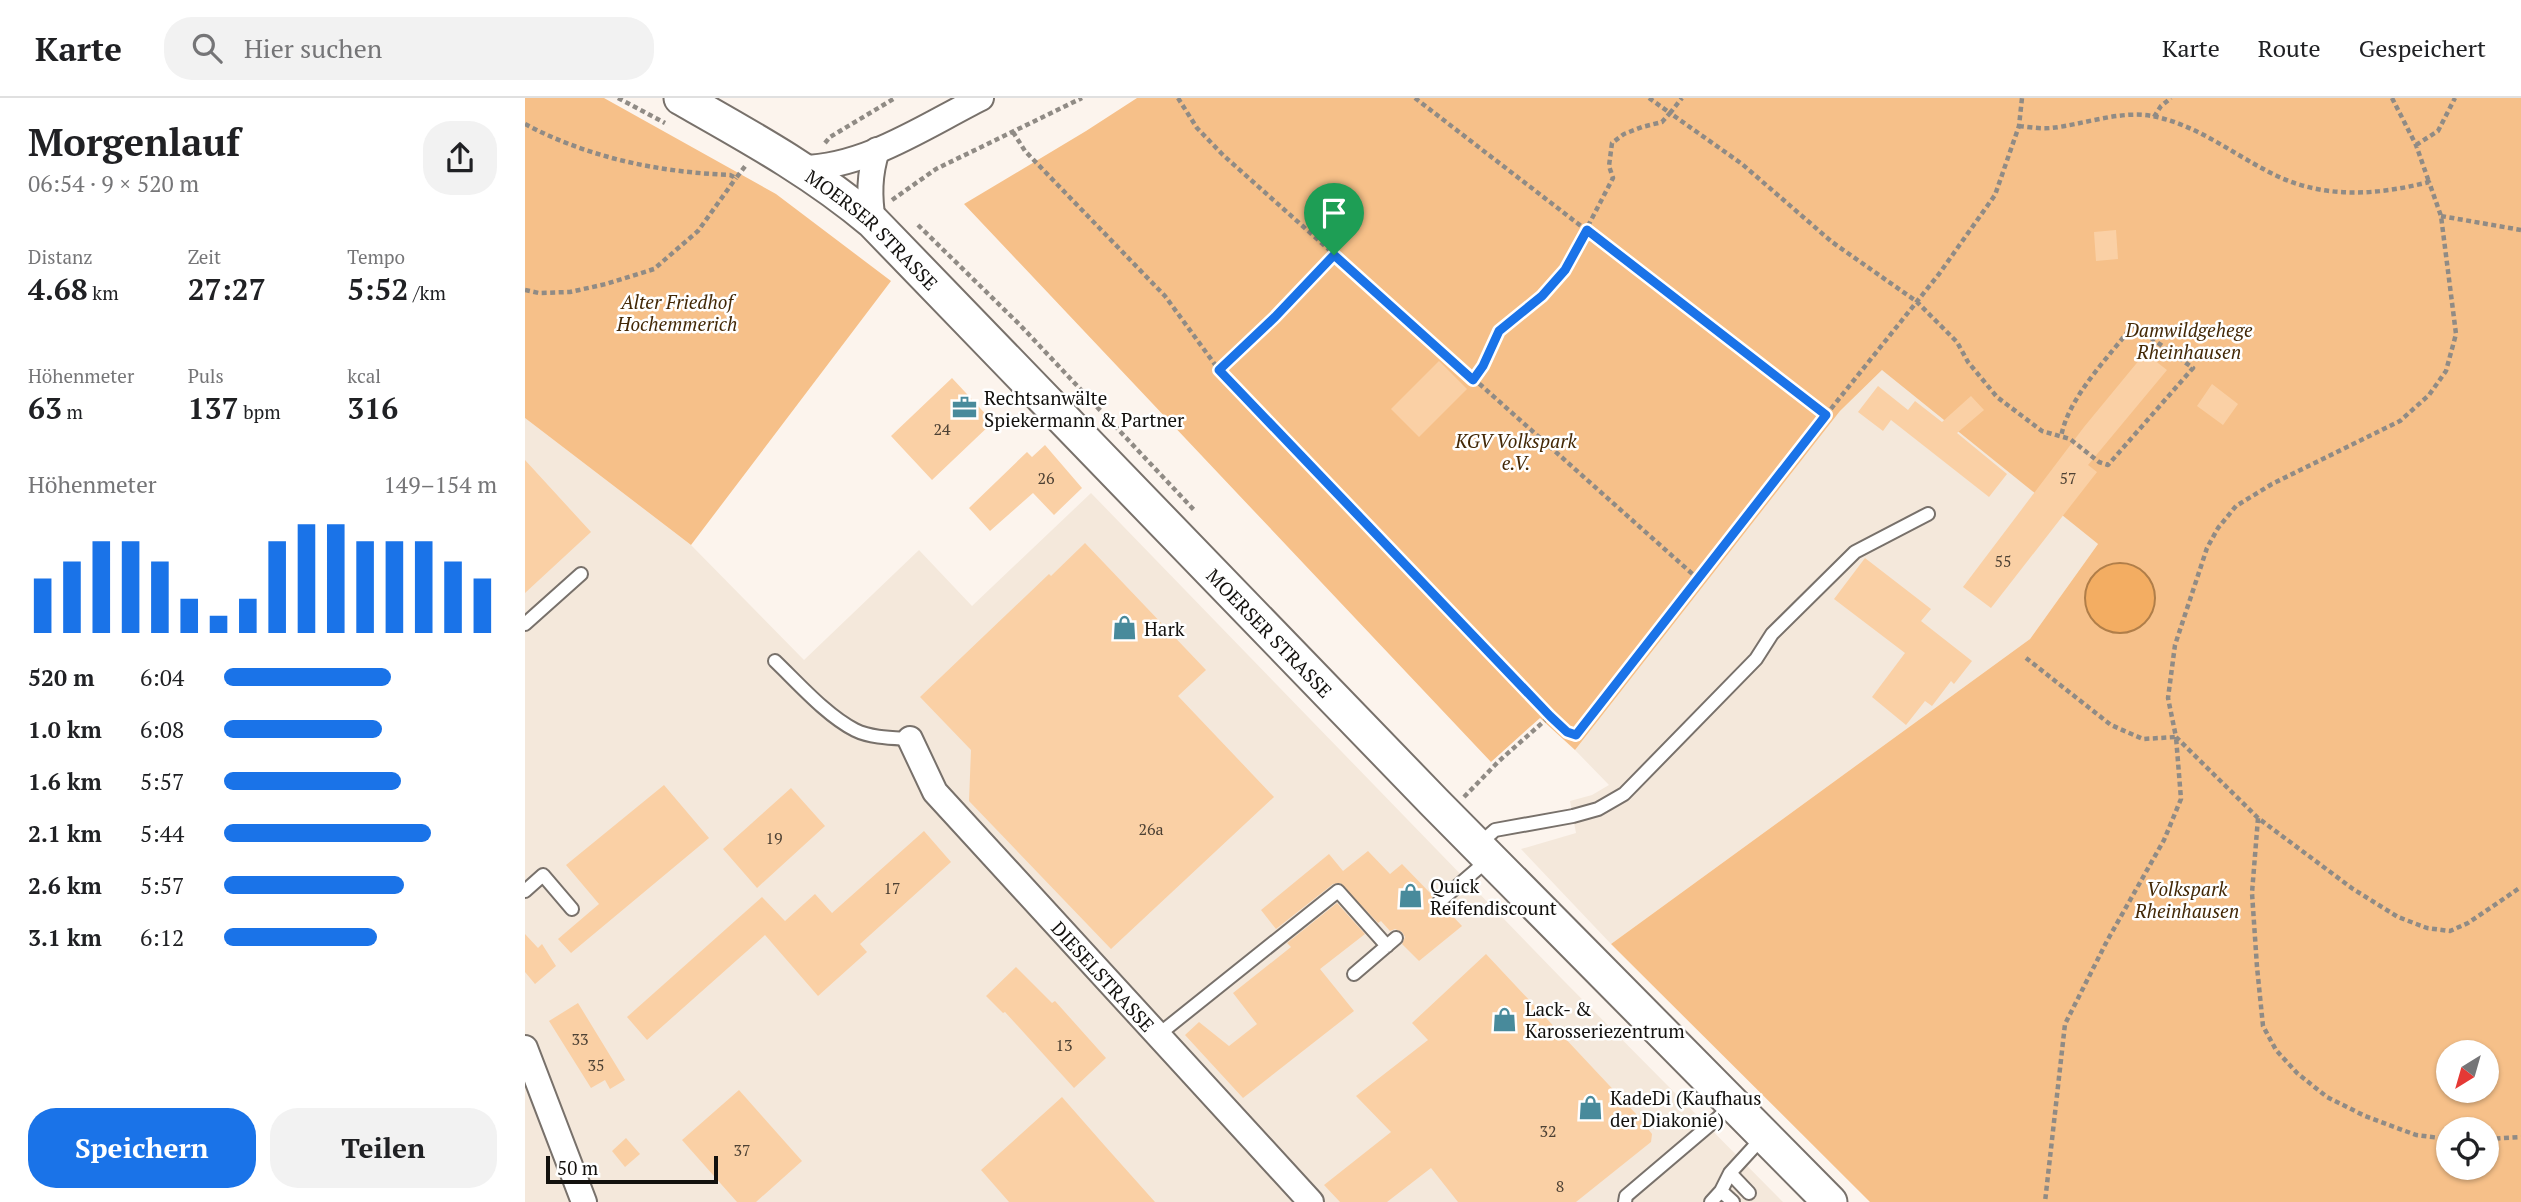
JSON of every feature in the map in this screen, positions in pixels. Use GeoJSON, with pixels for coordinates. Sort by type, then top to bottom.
{"type":"FeatureCollection","features":[{"type":"Feature","properties":{"kind":"main road","name":"MOERSER STRASSE"},"geometry":{"type":"LineString","coordinates":[[677,112],[810,159],[839,193],[882,212],[1484,852],[1830,1202]]}},
{"type":"Feature","properties":{"kind":"street"},"geometry":{"type":"LineString","coordinates":[[810,159],[821,168],[877,150],[981,98]]}},
{"type":"Feature","properties":{"kind":"street"},"geometry":{"type":"LineString","coordinates":[[877,150],[869,184],[882,212]]}},
{"type":"Feature","properties":{"kind":"street","name":"DIESELSTRASSE"},"geometry":{"type":"LineString","coordinates":[[910,739],[935,792],[1311,1202]]}},
{"type":"Feature","properties":{"kind":"street"},"geometry":{"type":"LineString","coordinates":[[525,1048],[583,1202]]}},
{"type":"Feature","properties":{"kind":"lane"},"geometry":{"type":"LineString","coordinates":[[1439,902],[1484,852],[1495,830],[1573,817],[1598,809],[1624,794],[1756,659],[1772,634],[1855,552],[1928,514]]}},
{"type":"Feature","properties":{"kind":"lane"},"geometry":{"type":"LineString","coordinates":[[525,624],[581,574]]}},
{"type":"Feature","properties":{"kind":"lane"},"geometry":{"type":"LineString","coordinates":[[775,661],[827,709],[856,731],[887,738],[910,739]]}},
{"type":"Feature","properties":{"kind":"lane"},"geometry":{"type":"LineString","coordinates":[[525,891],[544,875],[572,909]]}},
{"type":"Feature","properties":{"kind":"lane"},"geometry":{"type":"LineString","coordinates":[[1158,1035],[1338,891],[1392,942],[1354,974]]}},
{"type":"Feature","properties":{"kind":"lane"},"geometry":{"type":"LineString","coordinates":[[1625,1202],[1626,1196],[1733,1105]]}},
{"type":"Feature","properties":{"kind":"lane"},"geometry":{"type":"LineString","coordinates":[[1711,1202],[1721,1191],[1730,1173],[1763,1137]]}},
{"type":"Feature","properties":{"kind":"lane"},"geometry":{"type":"LineString","coordinates":[[1730,1173],[1749,1193]]}},
{"type":"Feature","properties":{"kind":"lane"},"geometry":{"type":"LineString","coordinates":[[1721,1191],[1733,1202]]}},
{"type":"Feature","properties":{"kind":"path"},"geometry":{"type":"LineString","coordinates":[[618,98],[677,112]]}},
{"type":"Feature","properties":{"kind":"path"},"geometry":{"type":"LineString","coordinates":[[810,159],[830,137],[895,98]]}},
{"type":"Feature","properties":{"kind":"path"},"geometry":{"type":"LineString","coordinates":[[882,212],[936,169],[1082,98]]}},
{"type":"Feature","properties":{"kind":"path"},"geometry":{"type":"LineString","coordinates":[[1178,98],[1197,128],[1223,155],[1697,579]]}},
{"type":"Feature","properties":{"kind":"path"},"geometry":{"type":"LineString","coordinates":[[1415,98],[1826,415]]}},
{"type":"Feature","properties":{"kind":"path"},"geometry":{"type":"LineString","coordinates":[[1649,98],[1742,164],[1832,242],[1916,301],[1957,342],[1968,362],[1997,397],[2042,431],[2061,437],[2070,439],[2099,462],[2108,466],[2193,368],[2133,324],[2078,396],[2063,426],[2061,437]]}},
{"type":"Feature","properties":{"kind":"path"},"geometry":{"type":"LineString","coordinates":[[1473,380],[1483,366],[1499,331],[1542,296],[1565,270],[1613,178],[1609,166],[1612,143],[1633,131],[1662,122],[1682,98]]}},
{"type":"Feature","properties":{"kind":"path"},"geometry":{"type":"LineString","coordinates":[[1013,132],[1025,150],[1164,296],[1219,370],[1550,716],[1567,732],[1576,735],[1939,274],[1995,195],[2019,126],[2022,98]]}},
{"type":"Feature","properties":{"kind":"path"},"geometry":{"type":"LineString","coordinates":[[2154,117],[2161,106],[2171,98]]}},
{"type":"Feature","properties":{"kind":"path"},"geometry":{"type":"LineString","coordinates":[[2045,1202],[2065,1024],[2107,941],[2164,840],[2181,799],[2176,737],[2168,698],[2175,645],[2207,548],[2218,528],[2236,506],[2272,484],[2400,421],[2429,395],[2446,371],[2456,334],[2441,216],[2416,145],[2392,98]]}},
{"type":"Feature","properties":{"kind":"path"},"geometry":{"type":"LineString","coordinates":[[2416,145],[2438,131],[2455,98]]}},
{"type":"Feature","properties":{"kind":"path"},"geometry":{"type":"LineString","coordinates":[[2019,126],[2048,129],[2143,115],[2198,131],[2277,176],[2311,189],[2348,194],[2407,188],[2429,182]]}},
{"type":"Feature","properties":{"kind":"path"},"geometry":{"type":"LineString","coordinates":[[525,124],[590,153],[687,173],[730,175],[736,178]]}},
{"type":"Feature","properties":{"kind":"path"},"geometry":{"type":"LineString","coordinates":[[525,289],[539,293],[570,292],[654,269],[698,231],[744,165],[755,171]]}},
{"type":"Feature","properties":{"kind":"path"},"geometry":{"type":"LineString","coordinates":[[2441,216],[2521,230]]}},
{"type":"Feature","properties":{"kind":"path"},"geometry":{"type":"LineString","coordinates":[[1219,370],[1275,317],[1334,255]]}},
{"type":"Feature","properties":{"kind":"path"},"geometry":{"type":"LineString","coordinates":[[2026,658],[2111,725],[2143,738],[2176,737],[2258,818],[2353,889],[2398,917],[2427,928],[2451,931],[2521,887]]}},
{"type":"Feature","properties":{"kind":"path"},"geometry":{"type":"LineString","coordinates":[[1463,797],[1550,716]]}},
{"type":"Feature","properties":{"kind":"path"},"geometry":{"type":"LineString","coordinates":[[2258,818],[2252,893],[2263,1026],[2276,1049],[2297,1073],[2327,1097],[2416,1135],[2436,1138]]}},
{"type":"Feature","properties":{"kind":"path"},"geometry":{"type":"LineString","coordinates":[[2499,1138],[2521,1137]]}},
{"type":"Feature","properties":{"kind":"shaded area"},"geometry":{"type":"Polygon","coordinates":[[[1883,369],[2098,544],[2030,639],[1611,944],[1521,849],[1576,833],[1570,801],[1592,795],[1609,785],[1575,750],[1840,411],[1883,369]]]}},
{"type":"Feature","properties":{"kind":"shaded area"},"geometry":{"type":"Polygon","coordinates":[[[525,418],[691,545],[804,660],[919,550],[972,606],[1091,493],[1564,981],[1783,1202],[525,1202],[525,418]]]}},
{"type":"Feature","properties":{"kind":"shaded area"},"geometry":{"type":"Polygon","coordinates":[[[2113,563],[2127,563],[2140,569],[2149,578],[2155,598],[2153,611],[2145,623],[2127,633],[2113,633],[2100,627],[2091,618],[2085,605],[2085,591],[2091,578],[2100,569],[2113,563]]]}},
{"type":"Feature","properties":{"kind":"green space","name":"Alter Friedhof Hochemmerich"},"geometry":{"type":"Polygon","coordinates":[[[525,98],[604,98],[776,194],[891,281],[691,545],[525,418],[525,98]]]}},
{"type":"Feature","properties":{"kind":"green space","name":"Volkspark Rheinhausen"},"geometry":{"type":"Polygon","coordinates":[[[1137,98],[2521,98],[2521,1202],[1870,1202],[1611,944],[2030,639],[2098,544],[1882,370],[1840,411],[1575,750],[1540,718],[1491,762],[964,204],[1137,98]]]}},
{"type":"Feature","properties":{"kind":"building"},"geometry":{"type":"Polygon","coordinates":[[[2116,230],[2118,259],[2096,261],[2094,232],[2116,230]]]}},
{"type":"Feature","properties":{"kind":"building"},"geometry":{"type":"Polygon","coordinates":[[[2145,353],[2167,370],[2088,465],[2097,472],[1991,608],[1963,587],[2084,427],[2145,353]]]}},
{"type":"Feature","properties":{"kind":"building"},"geometry":{"type":"Polygon","coordinates":[[[1439,361],[1467,389],[1419,437],[1391,409],[1439,361]]]}},
{"type":"Feature","properties":{"kind":"building"},"geometry":{"type":"Polygon","coordinates":[[[952,378],[993,422],[932,480],[891,436],[952,378]]]}},
{"type":"Feature","properties":{"kind":"building"},"geometry":{"type":"Polygon","coordinates":[[[2212,384],[2238,404],[2223,425],[2197,406],[2212,384]]]}},
{"type":"Feature","properties":{"kind":"building"},"geometry":{"type":"Polygon","coordinates":[[[1878,386],[1908,410],[1915,401],[1942,422],[1971,396],[1984,410],[1957,433],[2007,474],[1989,497],[1891,420],[1883,431],[1858,412],[1878,386]]]}},
{"type":"Feature","properties":{"kind":"building"},"geometry":{"type":"Polygon","coordinates":[[[1045,445],[1082,488],[1054,515],[1033,493],[990,531],[969,508],[1027,452],[1032,457],[1045,445]]]}},
{"type":"Feature","properties":{"kind":"building"},"geometry":{"type":"Polygon","coordinates":[[[525,460],[591,532],[525,593],[525,460]]]}},
{"type":"Feature","properties":{"kind":"building"},"geometry":{"type":"Polygon","coordinates":[[[1085,543],[1206,670],[1178,696],[1274,797],[1111,949],[969,801],[971,750],[920,697],[1085,543]]]}},
{"type":"Feature","properties":{"kind":"building"},"geometry":{"type":"Polygon","coordinates":[[[1865,558],[1931,609],[1921,621],[1972,661],[1954,684],[1951,681],[1932,706],[1925,701],[1906,725],[1872,697],[1905,653],[1834,599],[1865,558]]]}},
{"type":"Feature","properties":{"kind":"building"},"geometry":{"type":"Polygon","coordinates":[[[664,785],[709,838],[571,953],[558,939],[599,904],[566,865],[664,785]]]}},
{"type":"Feature","properties":{"kind":"building"},"geometry":{"type":"Polygon","coordinates":[[[791,788],[825,826],[757,888],[723,849],[791,788]]]}},
{"type":"Feature","properties":{"kind":"building"},"geometry":{"type":"Polygon","coordinates":[[[924,831],[951,862],[860,944],[867,952],[818,996],[765,935],[647,1040],[627,1017],[762,897],[785,921],[815,894],[832,913],[924,831]]]}},
{"type":"Feature","properties":{"kind":"building"},"geometry":{"type":"Polygon","coordinates":[[[1368,851],[1390,874],[1402,864],[1433,896],[1430,903],[1433,908],[1440,911],[1445,908],[1462,926],[1419,961],[1402,944],[1405,937],[1402,932],[1395,929],[1390,931],[1381,921],[1378,923],[1340,883],[1333,884],[1276,929],[1261,910],[1329,854],[1343,871],[1368,851]]]}},
{"type":"Feature","properties":{"kind":"building"},"geometry":{"type":"Polygon","coordinates":[[[1337,903],[1365,934],[1320,969],[1354,1011],[1243,1098],[1185,1035],[1199,1022],[1229,1046],[1257,1024],[1233,993],[1291,947],[1287,943],[1337,903]]]}},
{"type":"Feature","properties":{"kind":"building"},"geometry":{"type":"Polygon","coordinates":[[[525,934],[538,948],[542,944],[556,966],[535,984],[525,972],[525,934]]]}},
{"type":"Feature","properties":{"kind":"building"},"geometry":{"type":"Polygon","coordinates":[[[1486,954],[1638,1116],[1652,1134],[1651,1142],[1576,1202],[1458,1202],[1431,1168],[1387,1202],[1340,1202],[1324,1185],[1391,1132],[1356,1096],[1428,1040],[1412,1023],[1486,954]]]}},
{"type":"Feature","properties":{"kind":"building"},"geometry":{"type":"Polygon","coordinates":[[[1016,967],[1052,1003],[1055,1001],[1106,1058],[1074,1088],[1005,1012],[986,996],[1016,967]]]}},
{"type":"Feature","properties":{"kind":"building"},"geometry":{"type":"Polygon","coordinates":[[[578,1003],[625,1080],[610,1089],[605,1080],[591,1088],[549,1021],[578,1003]]]}},
{"type":"Feature","properties":{"kind":"building"},"geometry":{"type":"Polygon","coordinates":[[[739,1090],[802,1161],[756,1202],[737,1202],[682,1140],[739,1090]]]}},
{"type":"Feature","properties":{"kind":"building"},"geometry":{"type":"Polygon","coordinates":[[[1062,1097],[1155,1202],[1009,1202],[981,1170],[1062,1097]]]}},
{"type":"Feature","properties":{"kind":"building"},"geometry":{"type":"Polygon","coordinates":[[[626,1138],[640,1154],[625,1167],[612,1151],[626,1138]]]}},
{"type":"Feature","properties":{"kind":"place","name":"Rechtsanwälte Spiekermann & Partner"},"geometry":{"type":"Point","coordinates":[964,408]}},
{"type":"Feature","properties":{"kind":"place","name":"Hark"},"geometry":{"type":"Point","coordinates":[1124,628]}},
{"type":"Feature","properties":{"kind":"place","name":"Quick Reifendiscount"},"geometry":{"type":"Point","coordinates":[1410,896]}},
{"type":"Feature","properties":{"kind":"place","name":"Lack- & Karosseriezentrum"},"geometry":{"type":"Point","coordinates":[1505,1019]}},
{"type":"Feature","properties":{"kind":"place","name":"KadeDi (Kaufhaus der Diakonie)"},"geometry":{"type":"Point","coordinates":[1590,1108]}},
{"type":"Feature","properties":{"kind":"route"},"geometry":{"type":"LineString","coordinates":[[1587,230],[1826,415],[1576,735],[1567,732],[1550,716],[1219,370],[1275,317],[1334,255],[1473,380],[1483,366],[1499,331],[1542,296],[1565,270],[1587,230]]}},
{"type":"Feature","properties":{"kind":"park label","name":"Damwildgehege Rheinhausen"},"geometry":{"type":"Point","coordinates":[2189,340]}},
{"type":"Feature","properties":{"kind":"park label","name":"KGV Volkspark e.V."},"geometry":{"type":"Point","coordinates":[1516,451]}}]}
